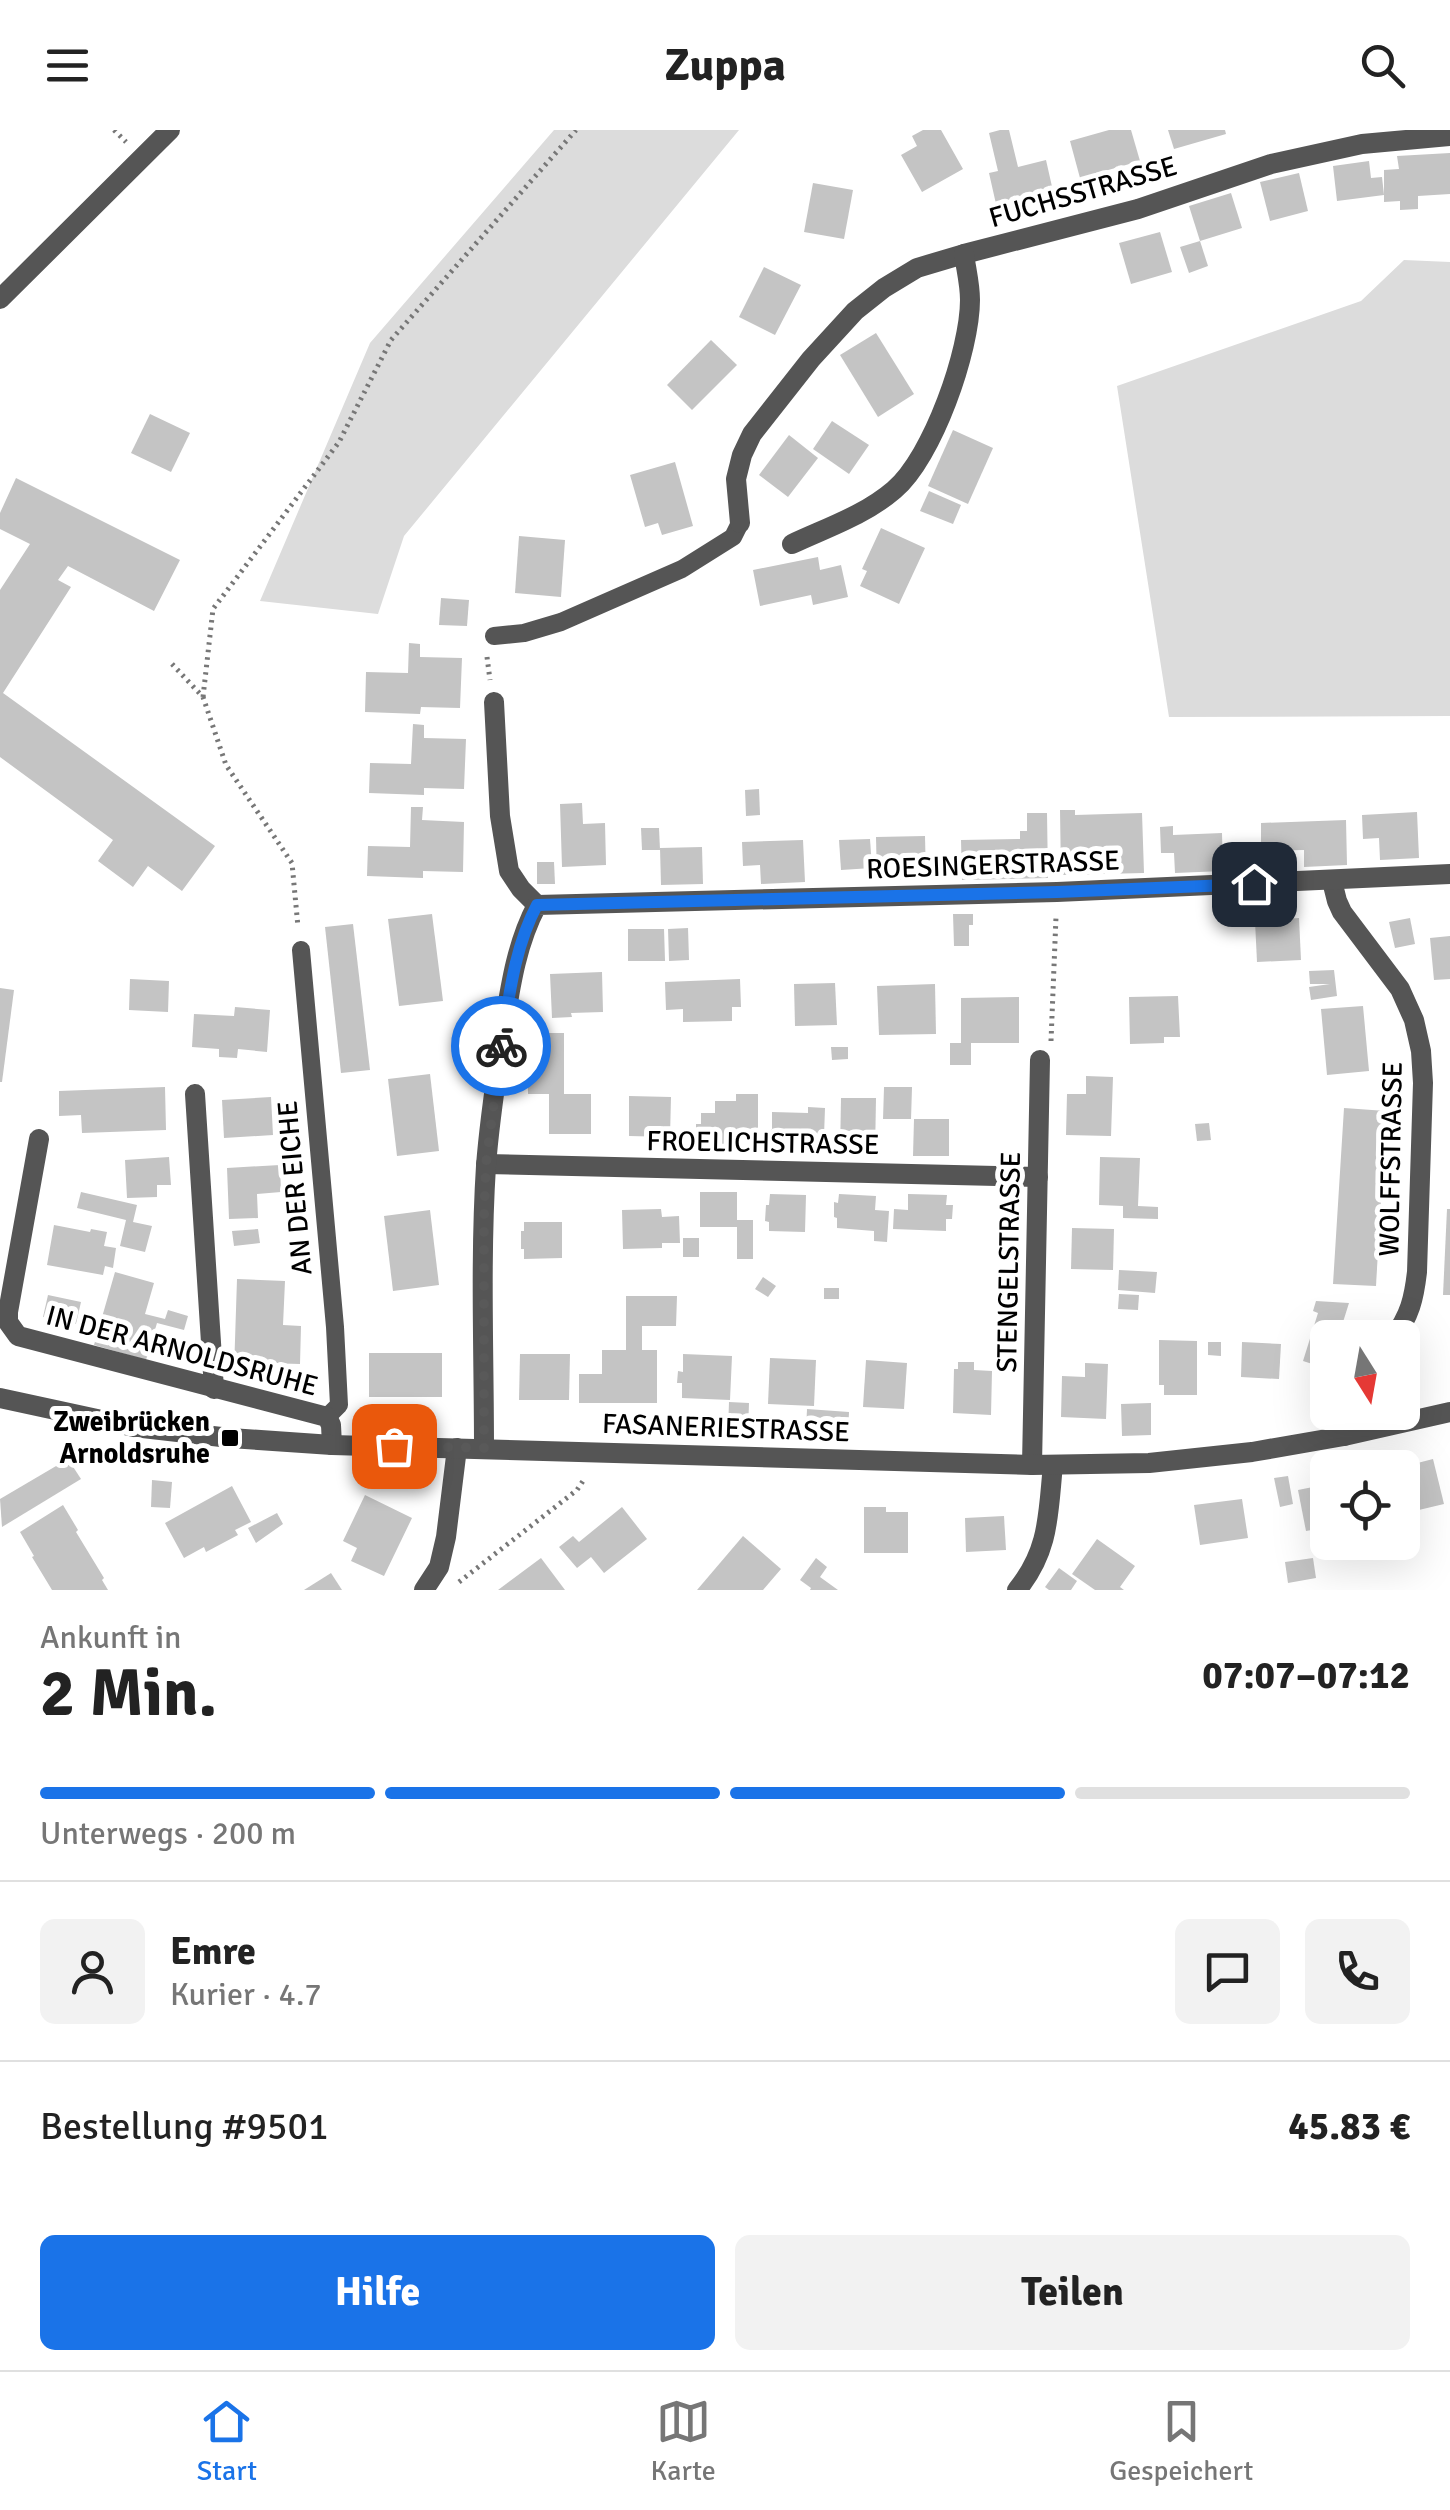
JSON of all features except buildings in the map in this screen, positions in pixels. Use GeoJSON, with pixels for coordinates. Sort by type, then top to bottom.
{"type":"FeatureCollection","features":[{"type":"Feature","properties":{"kind":"street"},"geometry":{"type":"LineString","coordinates":[[0,298],[170,130]]}},
{"type":"Feature","properties":{"kind":"street","name":"FUCHSSTRASSE"},"geometry":{"type":"LineString","coordinates":[[740,523],[736,478],[752,434],[855,311],[917,268],[1138,209],[1270,164],[1362,144],[1450,136]]}},
{"type":"Feature","properties":{"kind":"street","name":"FUCHSSTRASSE"},"geometry":{"type":"LineString","coordinates":[[792,544],[867,510],[892,493],[910,476],[929,444],[959,366],[968,328],[970,297],[964,254]]}},
{"type":"Feature","properties":{"kind":"street"},"geometry":{"type":"LineString","coordinates":[[484,1448],[486,1164],[518,952],[524,928],[537,905],[509,871],[500,816],[494,702]]}},
{"type":"Feature","properties":{"kind":"street","name":"ROESINGERSTRASSE"},"geometry":{"type":"LineString","coordinates":[[537,905],[1057,892],[1450,874]]}},
{"type":"Feature","properties":{"kind":"street","name":"WOLFFSTRASSE"},"geometry":{"type":"LineString","coordinates":[[1332,880],[1342,912],[1400,990],[1414,1020],[1421,1050],[1417,1272],[1407,1320]]}},
{"type":"Feature","properties":{"kind":"street","name":"STENGELSTRASSE"},"geometry":{"type":"LineString","coordinates":[[1017,1590],[1046,1538],[1038,1177],[1040,1060]]}},
{"type":"Feature","properties":{"kind":"street"},"geometry":{"type":"LineString","coordinates":[[194,1094],[214,1389]]}},
{"type":"Feature","properties":{"kind":"street","name":"IN DER ARNOLDSRUHE"},"geometry":{"type":"LineString","coordinates":[[39,1139],[8,1312],[12,1330],[18,1336],[327,1417],[332,1444]]}},
{"type":"Feature","properties":{"kind":"street","name":"FROELICHSTRASSE"},"geometry":{"type":"LineString","coordinates":[[486,1164],[1038,1177]]}},
{"type":"Feature","properties":{"kind":"street","name":"FASANERIESTRASSE"},"geometry":{"type":"LineString","coordinates":[[0,1398],[134,1427],[230,1438],[1042,1465],[1149,1464],[1252,1452],[1450,1412]]}},
{"type":"Feature","properties":{"kind":"street"},"geometry":{"type":"LineString","coordinates":[[1344,1430],[1344,1436]]}},
{"type":"Feature","properties":{"kind":"street"},"geometry":{"type":"LineString","coordinates":[[424,1590],[439,1567],[446,1537],[457,1448]]}},
{"type":"Feature","properties":{"kind":"lane","name":"FUCHSSTRASSE"},"geometry":{"type":"LineString","coordinates":[[494,636],[524,633],[562,622],[682,569],[734,537],[740,523]]}},
{"type":"Feature","properties":{"kind":"lane","name":"AN DER EICHE"},"geometry":{"type":"LineString","coordinates":[[300,950],[336,1327],[339,1405],[327,1417]]}},
{"type":"Feature","properties":{"kind":"path"},"geometry":{"type":"LineString","coordinates":[[202,697],[213,609],[339,442],[392,340],[576,130]]}},
{"type":"Feature","properties":{"kind":"path"},"geometry":{"type":"LineString","coordinates":[[494,636],[486,649],[494,702]]}},
{"type":"Feature","properties":{"kind":"path"},"geometry":{"type":"LineString","coordinates":[[172,664],[202,697],[226,766],[292,863],[300,950]]}},
{"type":"Feature","properties":{"kind":"path"},"geometry":{"type":"LineString","coordinates":[[1052,1023],[1057,892]]}},
{"type":"Feature","properties":{"kind":"path"},"geometry":{"type":"LineString","coordinates":[[445,1590],[577,1490],[596,1452]]}},
{"type":"Feature","properties":{"kind":"shaded area"},"geometry":{"type":"Polygon","coordinates":[[[554,130],[739,130],[404,536],[378,614],[260,601],[370,343],[554,130]]]}},
{"type":"Feature","properties":{"kind":"shaded area"},"geometry":{"type":"Polygon","coordinates":[[[1404,260],[1450,262],[1450,716],[1169,717],[1117,386],[1361,301],[1404,260]]]}},
{"type":"Feature","properties":{"kind":"way so far"},"geometry":{"type":"LineString","coordinates":[[394,1446],[484,1448],[486,1164],[501,1046]]}},
{"type":"Feature","properties":{"kind":"place","name":"Zweibrücken Arnoldsruhe"},"geometry":{"type":"Point","coordinates":[230,1438]}},
{"type":"Feature","properties":{"kind":"route"},"geometry":{"type":"LineString","coordinates":[[501,1046],[524,928],[537,905],[1254,884]]}}]}
